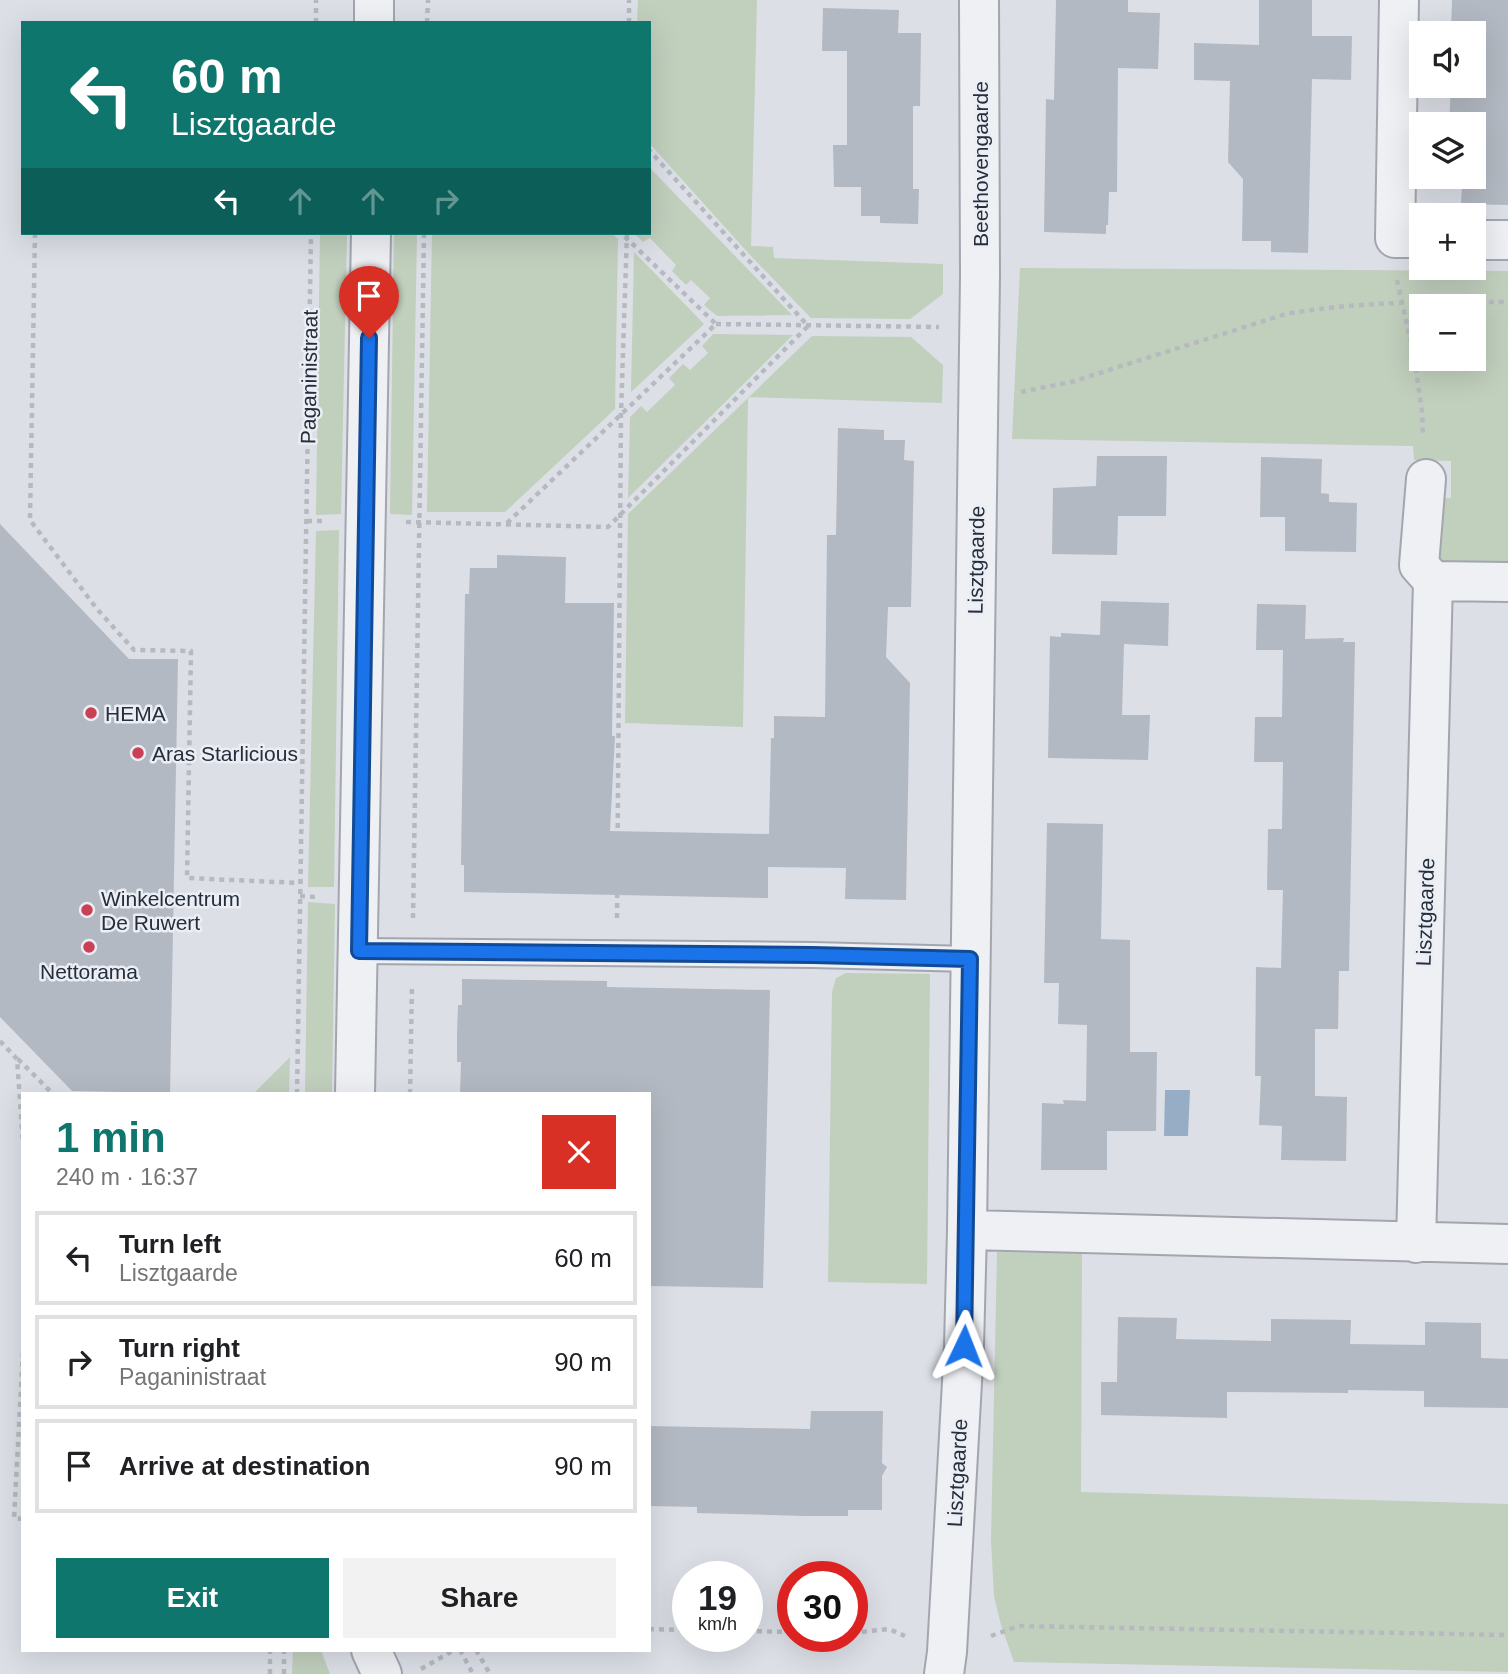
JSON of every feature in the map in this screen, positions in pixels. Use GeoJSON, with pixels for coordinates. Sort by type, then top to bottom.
{"type":"FeatureCollection","features":[{"type":"Feature","properties":{"kind":"street"},"geometry":{"type":"LineString","coordinates":[[374,0],[374,21]]}},
{"type":"Feature","properties":{"kind":"street","name":"Beethovengaarde"},"geometry":{"type":"LineString","coordinates":[[963,327],[979,0]]}},
{"type":"Feature","properties":{"kind":"street"},"geometry":{"type":"LineString","coordinates":[[1399,0],[1395,237],[1409,238]]}},
{"type":"Feature","properties":{"kind":"street"},"geometry":{"type":"LineString","coordinates":[[355,1092],[371,235]]}},
{"type":"Feature","properties":{"kind":"street"},"geometry":{"type":"LineString","coordinates":[[1486,240],[1508,240]]}},
{"type":"Feature","properties":{"kind":"street","name":"Lisztgaarde"},"geometry":{"type":"LineString","coordinates":[[945,1663],[964,1346],[967,1230],[978,393],[963,327]]}},
{"type":"Feature","properties":{"kind":"street","name":"Lisztgaarde"},"geometry":{"type":"LineString","coordinates":[[1416,1243],[1433,581],[1419,565],[1426,479]]}},
{"type":"Feature","properties":{"kind":"street"},"geometry":{"type":"LineString","coordinates":[[1433,581],[1508,582]]}},
{"type":"Feature","properties":{"kind":"street"},"geometry":{"type":"LineString","coordinates":[[967,1230],[1508,1244]]}},
{"type":"Feature","properties":{"kind":"street"},"geometry":{"type":"LineString","coordinates":[[371,1652],[382,1674]]}},
{"type":"Feature","properties":{"kind":"lane"},"geometry":{"type":"LineString","coordinates":[[359,951],[970,959]]}},
{"type":"Feature","properties":{"kind":"path"},"geometry":{"type":"LineString","coordinates":[[316,0],[316,21]]}},
{"type":"Feature","properties":{"kind":"path"},"geometry":{"type":"LineString","coordinates":[[427,21],[428,0]]}},
{"type":"Feature","properties":{"kind":"path"},"geometry":{"type":"LineString","coordinates":[[628,21],[629,0]]}},
{"type":"Feature","properties":{"kind":"path"},"geometry":{"type":"LineString","coordinates":[[651,152],[808,326]]}},
{"type":"Feature","properties":{"kind":"path"},"geometry":{"type":"LineString","coordinates":[[35,235],[30,520],[97,609],[134,650],[191,651],[187,877],[299,883]]}},
{"type":"Feature","properties":{"kind":"path","name":"Paganinistraat"},"geometry":{"type":"LineString","coordinates":[[297,1092],[311,235]]}},
{"type":"Feature","properties":{"kind":"path"},"geometry":{"type":"LineString","coordinates":[[410,1092],[424,235]]}},
{"type":"Feature","properties":{"kind":"path"},"geometry":{"type":"LineString","coordinates":[[627,236],[716,324],[963,327]]}},
{"type":"Feature","properties":{"kind":"path"},"geometry":{"type":"LineString","coordinates":[[616,953],[621,414],[627,236]]}},
{"type":"Feature","properties":{"kind":"path"},"geometry":{"type":"LineString","coordinates":[[1400,302],[1414,356],[1422,411],[1426,479]]}},
{"type":"Feature","properties":{"kind":"path"},"geometry":{"type":"LineString","coordinates":[[978,393],[1019,393],[1046,389],[1286,314],[1322,308],[1400,302],[1508,302]]}},
{"type":"Feature","properties":{"kind":"path"},"geometry":{"type":"LineString","coordinates":[[507,524],[716,324]]}},
{"type":"Feature","properties":{"kind":"path"},"geometry":{"type":"LineString","coordinates":[[307,521],[608,527],[808,326]]}},
{"type":"Feature","properties":{"kind":"path"},"geometry":{"type":"LineString","coordinates":[[0,1041],[51,1092]]}},
{"type":"Feature","properties":{"kind":"path"},"geometry":{"type":"LineString","coordinates":[[17,1059],[21,1115]]}},
{"type":"Feature","properties":{"kind":"path"},"geometry":{"type":"LineString","coordinates":[[21,1389],[14,1518],[21,1519]]}},
{"type":"Feature","properties":{"kind":"path"},"geometry":{"type":"LineString","coordinates":[[945,1663],[1018,1626],[1508,1635]]}},
{"type":"Feature","properties":{"kind":"path"},"geometry":{"type":"LineString","coordinates":[[651,1629],[672,1630]]}},
{"type":"Feature","properties":{"kind":"path"},"geometry":{"type":"LineString","coordinates":[[270,1652],[270,1674]]}},
{"type":"Feature","properties":{"kind":"path"},"geometry":{"type":"LineString","coordinates":[[284,1652],[284,1674]]}},
{"type":"Feature","properties":{"kind":"path"},"geometry":{"type":"LineString","coordinates":[[412,1674],[450,1652]]}},
{"type":"Feature","properties":{"kind":"path"},"geometry":{"type":"LineString","coordinates":[[461,1652],[473,1674]]}},
{"type":"Feature","properties":{"kind":"path"},"geometry":{"type":"LineString","coordinates":[[477,1652],[490,1674]]}},
{"type":"Feature","properties":{"kind":"green space"},"geometry":{"type":"Polygon","coordinates":[[[638,0],[757,0],[751,246],[773,247],[774,258],[943,264],[943,294],[910,319],[811,318],[651,145],[651,21],[637,21],[638,0]]]}},
{"type":"Feature","properties":{"kind":"green space"},"geometry":{"type":"Polygon","coordinates":[[[651,169],[792,315],[717,316],[704,305],[710,298],[691,280],[686,285],[672,271],[676,265],[650,238],[643,242],[636,235],[651,235],[651,169]]]}},
{"type":"Feature","properties":{"kind":"green space"},"geometry":{"type":"Polygon","coordinates":[[[320,235],[347,235],[341,514],[316,515],[320,235]]]}},
{"type":"Feature","properties":{"kind":"green space"},"geometry":{"type":"Polygon","coordinates":[[[394,235],[417,235],[412,515],[390,514],[394,235]]]}},
{"type":"Feature","properties":{"kind":"green space"},"geometry":{"type":"Polygon","coordinates":[[[432,235],[614,235],[618,239],[615,409],[505,512],[427,512],[432,235]]]}},
{"type":"Feature","properties":{"kind":"green space"},"geometry":{"type":"Polygon","coordinates":[[[634,252],[704,324],[631,392],[634,252]]]}},
{"type":"Feature","properties":{"kind":"green space"},"geometry":{"type":"Polygon","coordinates":[[[1020,268],[1409,270],[1409,280],[1486,280],[1486,271],[1508,271],[1508,568],[1431,567],[1431,499],[1451,498],[1451,461],[1414,460],[1413,446],[1012,439],[1020,268]]]}},
{"type":"Feature","properties":{"kind":"green space"},"geometry":{"type":"Polygon","coordinates":[[[713,334],[793,335],[628,498],[630,417],[641,406],[647,412],[675,385],[669,378],[683,364],[690,370],[708,353],[702,346],[713,334]]]}},
{"type":"Feature","properties":{"kind":"green space"},"geometry":{"type":"Polygon","coordinates":[[[812,336],[911,337],[943,365],[942,403],[749,397],[812,336]]]}},
{"type":"Feature","properties":{"kind":"green space"},"geometry":{"type":"Polygon","coordinates":[[[748,398],[743,727],[625,723],[628,514],[748,398]]]}},
{"type":"Feature","properties":{"kind":"green space"},"geometry":{"type":"Polygon","coordinates":[[[339,530],[334,887],[308,887],[316,531],[339,530]]]}},
{"type":"Feature","properties":{"kind":"green space"},"geometry":{"type":"Polygon","coordinates":[[[308,902],[335,904],[332,1092],[305,1092],[308,902]]]}},
{"type":"Feature","properties":{"kind":"green space"},"geometry":{"type":"Polygon","coordinates":[[[846,973],[930,974],[927,1284],[828,1282],[832,992],[836,978],[846,973]]]}},
{"type":"Feature","properties":{"kind":"green space"},"geometry":{"type":"Polygon","coordinates":[[[290,1057],[289,1092],[255,1092],[290,1057]]]}},
{"type":"Feature","properties":{"kind":"green space"},"geometry":{"type":"Polygon","coordinates":[[[997,1252],[1082,1253],[1081,1492],[1508,1504],[1508,1672],[1014,1662],[994,1596],[991,1540],[997,1252]]]}},
{"type":"Feature","properties":{"kind":"green space"},"geometry":{"type":"Polygon","coordinates":[[[293,1652],[322,1652],[330,1674],[292,1674],[293,1652]]]}},
{"type":"Feature","properties":{"kind":"water"},"geometry":{"type":"Polygon","coordinates":[[[1165,1090],[1190,1090],[1188,1136],[1164,1136],[1165,1090]]]}},
{"type":"Feature","properties":{"kind":"building"},"geometry":{"type":"Polygon","coordinates":[[[1056,0],[1128,0],[1128,12],[1160,13],[1158,69],[1118,68],[1117,192],[1109,192],[1106,234],[1044,232],[1046,99],[1054,100],[1056,0]]]}},
{"type":"Feature","properties":{"kind":"building"},"geometry":{"type":"Polygon","coordinates":[[[1259,0],[1312,0],[1312,36],[1352,36],[1351,80],[1312,79],[1308,253],[1271,252],[1271,241],[1242,241],[1243,179],[1228,162],[1230,81],[1194,80],[1194,43],[1259,45],[1259,0]]]}},
{"type":"Feature","properties":{"kind":"building"},"geometry":{"type":"Polygon","coordinates":[[[1452,0],[1508,0],[1508,205],[1461,203],[1462,189],[1486,189],[1486,112],[1450,112],[1450,98],[1486,98],[1486,21],[1451,21],[1452,0]]]}},
{"type":"Feature","properties":{"kind":"building"},"geometry":{"type":"Polygon","coordinates":[[[823,8],[899,10],[898,33],[921,33],[920,106],[913,106],[913,189],[919,189],[918,224],[880,223],[880,216],[861,216],[861,187],[834,187],[833,145],[847,145],[847,51],[822,51],[823,8]]]}},
{"type":"Feature","properties":{"kind":"building"},"geometry":{"type":"Polygon","coordinates":[[[838,428],[884,430],[884,440],[905,440],[904,460],[914,461],[911,607],[888,607],[886,657],[910,683],[906,900],[845,899],[846,868],[768,867],[768,898],[464,892],[464,865],[461,865],[465,594],[469,594],[470,568],[497,568],[497,555],[566,557],[565,603],[614,603],[612,736],[615,736],[610,831],[769,834],[774,716],[825,717],[827,535],[836,535],[838,428]]]}},
{"type":"Feature","properties":{"kind":"building"},"geometry":{"type":"Polygon","coordinates":[[[1097,456],[1167,456],[1166,516],[1118,516],[1117,555],[1052,554],[1053,488],[1096,486],[1097,456]]]}},
{"type":"Feature","properties":{"kind":"building"},"geometry":{"type":"Polygon","coordinates":[[[1261,457],[1322,459],[1321,493],[1329,494],[1329,502],[1357,503],[1356,552],[1285,551],[1285,517],[1260,517],[1261,457]]]}},
{"type":"Feature","properties":{"kind":"building","name":"Winkelcentrum De Ruwert"},"geometry":{"type":"Polygon","coordinates":[[[0,524],[129,659],[178,659],[170,1092],[72,1091],[0,1017],[0,524]]]}},
{"type":"Feature","properties":{"kind":"building"},"geometry":{"type":"Polygon","coordinates":[[[1101,601],[1169,603],[1168,646],[1124,644],[1122,715],[1150,715],[1148,760],[1048,758],[1050,636],[1061,637],[1061,633],[1100,635],[1101,601]]]}},
{"type":"Feature","properties":{"kind":"building"},"geometry":{"type":"Polygon","coordinates":[[[1257,604],[1306,605],[1305,639],[1344,638],[1343,642],[1355,642],[1349,971],[1339,971],[1338,1029],[1315,1029],[1315,1096],[1347,1097],[1346,1161],[1281,1160],[1282,1126],[1259,1125],[1261,1076],[1255,1076],[1256,967],[1281,968],[1283,890],[1267,890],[1268,829],[1282,829],[1283,762],[1254,762],[1255,717],[1282,717],[1283,650],[1256,650],[1257,604]]]}},
{"type":"Feature","properties":{"kind":"building"},"geometry":{"type":"Polygon","coordinates":[[[1047,823],[1103,824],[1101,939],[1130,940],[1130,1052],[1157,1052],[1156,1131],[1107,1131],[1107,1170],[1041,1170],[1042,1103],[1086,1101],[1087,1025],[1058,1024],[1059,983],[1044,983],[1047,823]]]}},
{"type":"Feature","properties":{"kind":"building"},"geometry":{"type":"Polygon","coordinates":[[[462,979],[607,981],[607,987],[770,990],[763,1288],[651,1286],[651,1092],[460,1092],[461,1062],[457,1062],[457,1034],[458,1005],[462,1005],[462,979]]]}},
{"type":"Feature","properties":{"kind":"building"},"geometry":{"type":"Polygon","coordinates":[[[1118,1317],[1177,1318],[1176,1339],[1271,1341],[1271,1319],[1351,1320],[1350,1344],[1425,1345],[1425,1322],[1481,1323],[1481,1358],[1508,1359],[1508,1408],[1424,1407],[1424,1391],[1227,1392],[1227,1418],[1101,1415],[1101,1382],[1117,1382],[1118,1317]]]}},
{"type":"Feature","properties":{"kind":"building"},"geometry":{"type":"Polygon","coordinates":[[[811,1411],[883,1411],[882,1463],[887,1467],[882,1476],[882,1510],[848,1510],[848,1516],[806,1516],[697,1513],[697,1507],[651,1506],[651,1426],[810,1429],[811,1411]]]}},
{"type":"Feature","properties":{"kind":"place","name":"HEMA"},"geometry":{"type":"Point","coordinates":[91,713]}},
{"type":"Feature","properties":{"kind":"place","name":"Aras Starlicious"},"geometry":{"type":"Point","coordinates":[138,753]}},
{"type":"Feature","properties":{"kind":"place","name":"Winkelcentrum De Ruwert"},"geometry":{"type":"Point","coordinates":[87,910]}},
{"type":"Feature","properties":{"kind":"place","name":"Nettorama"},"geometry":{"type":"Point","coordinates":[89,947]}},
{"type":"Feature","properties":{"kind":"route"},"geometry":{"type":"LineString","coordinates":[[369,338],[359,951],[970,959],[964,1346]]}}]}
